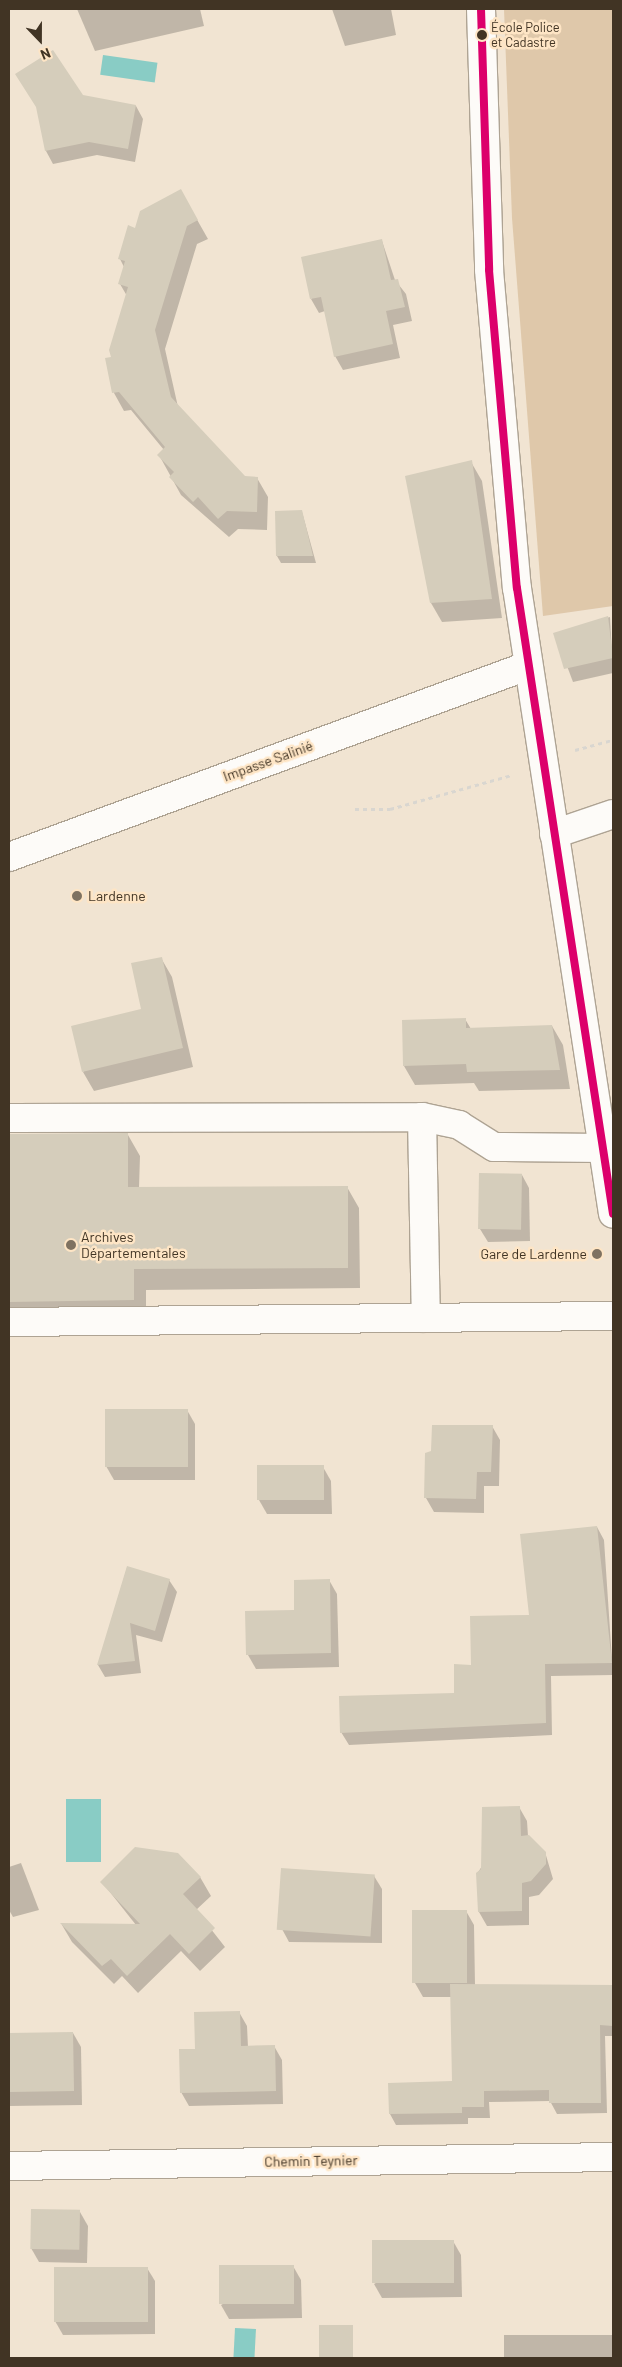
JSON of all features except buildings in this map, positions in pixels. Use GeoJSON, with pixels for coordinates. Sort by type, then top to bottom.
{"type":"FeatureCollection","features":[{"type":"Feature","properties":{"kind":"street"},"geometry":{"type":"LineString","coordinates":[[481,9],[489,270],[527,666],[545,769],[613,1214]]}},
{"type":"Feature","properties":{"kind":"street","name":"Impasse Salinié"},"geometry":{"type":"LineString","coordinates":[[9,857],[527,666]]}},
{"type":"Feature","properties":{"kind":"street"},"geometry":{"type":"LineString","coordinates":[[554,834],[613,814]]}},
{"type":"Feature","properties":{"kind":"street"},"geometry":{"type":"LineString","coordinates":[[9,1118],[422,1117],[459,1124],[494,1147],[603,1148]]}},
{"type":"Feature","properties":{"kind":"street"},"geometry":{"type":"LineString","coordinates":[[422,1117],[426,1318]]}},
{"type":"Feature","properties":{"kind":"street"},"geometry":{"type":"LineString","coordinates":[[9,1322],[613,1316]]}},
{"type":"Feature","properties":{"kind":"street","name":"Chemin Teynier"},"geometry":{"type":"LineString","coordinates":[[9,2166],[613,2157]]}},
{"type":"Feature","properties":{"kind":"path"},"geometry":{"type":"LineString","coordinates":[[355,809],[390,809],[486,779],[545,769]]}},
{"type":"Feature","properties":{"kind":"shaded area"},"geometry":{"type":"Polygon","coordinates":[[[504,9],[613,9],[613,606],[543,616],[512,218],[504,9]]]}},
{"type":"Feature","properties":{"kind":"water"},"geometry":{"type":"Polygon","coordinates":[[[103,55],[157,63],[155,82],[100,75],[103,55]]]}},
{"type":"Feature","properties":{"kind":"water"},"geometry":{"type":"Polygon","coordinates":[[[66,1799],[101,1799],[101,1862],[66,1862],[66,1799]]]}},
{"type":"Feature","properties":{"kind":"water"},"geometry":{"type":"Polygon","coordinates":[[[235,2328],[256,2329],[254,2358],[233,2358],[235,2328]]]}},
{"type":"Feature","properties":{"kind":"transit line"},"geometry":{"type":"LineString","coordinates":[[481,9],[489,270],[517,588],[613,1214]]}},
{"type":"Feature","properties":{"kind":"place","name":"École Police et Cadastre"},"geometry":{"type":"Point","coordinates":[482,35]}},
{"type":"Feature","properties":{"kind":"place","name":"Lardenne"},"geometry":{"type":"Point","coordinates":[77,896]}},
{"type":"Feature","properties":{"kind":"place","name":"Archives Départementales"},"geometry":{"type":"Point","coordinates":[71,1245]}},
{"type":"Feature","properties":{"kind":"place","name":"Gare de Lardenne"},"geometry":{"type":"Point","coordinates":[597,1254]}}]}
